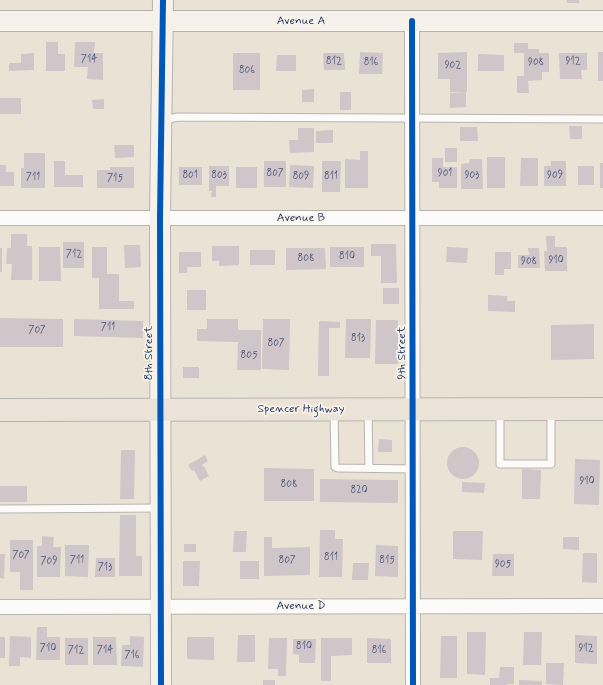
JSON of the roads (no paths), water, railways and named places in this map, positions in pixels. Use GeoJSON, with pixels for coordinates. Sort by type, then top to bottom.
{"type":"FeatureCollection","features":[{"type":"Feature","properties":{"kind":"main road","name":"Spencer Highway"},"geometry":{"type":"LineString","coordinates":[[0,410],[603,409]]}},
{"type":"Feature","properties":{"kind":"street","name":"8th Street"},"geometry":{"type":"LineString","coordinates":[[161,685],[160,218],[163,0]]}},
{"type":"Feature","properties":{"kind":"street","name":"Avenue A"},"geometry":{"type":"LineString","coordinates":[[0,21],[603,21]]}},
{"type":"Feature","properties":{"kind":"street","name":"9th Street"},"geometry":{"type":"LineString","coordinates":[[412,21],[413,685]]}},
{"type":"Feature","properties":{"kind":"street","name":"Avenue B"},"geometry":{"type":"LineString","coordinates":[[0,218],[603,218]]}},
{"type":"Feature","properties":{"kind":"street","name":"Avenue D"},"geometry":{"type":"LineString","coordinates":[[0,607],[603,606]]}},
{"type":"Feature","properties":{"kind":"lane"},"geometry":{"type":"LineString","coordinates":[[161,121],[178,118],[603,118]]}},
{"type":"Feature","properties":{"kind":"lane"},"geometry":{"type":"LineString","coordinates":[[334,409],[335,467],[413,469]]}},
{"type":"Feature","properties":{"kind":"lane"},"geometry":{"type":"LineString","coordinates":[[368,409],[369,468]]}},
{"type":"Feature","properties":{"kind":"lane"},"geometry":{"type":"LineString","coordinates":[[500,409],[500,464],[551,464],[552,409]]}},
{"type":"Feature","properties":{"kind":"lane"},"geometry":{"type":"LineString","coordinates":[[0,508],[160,508]]}}]}
